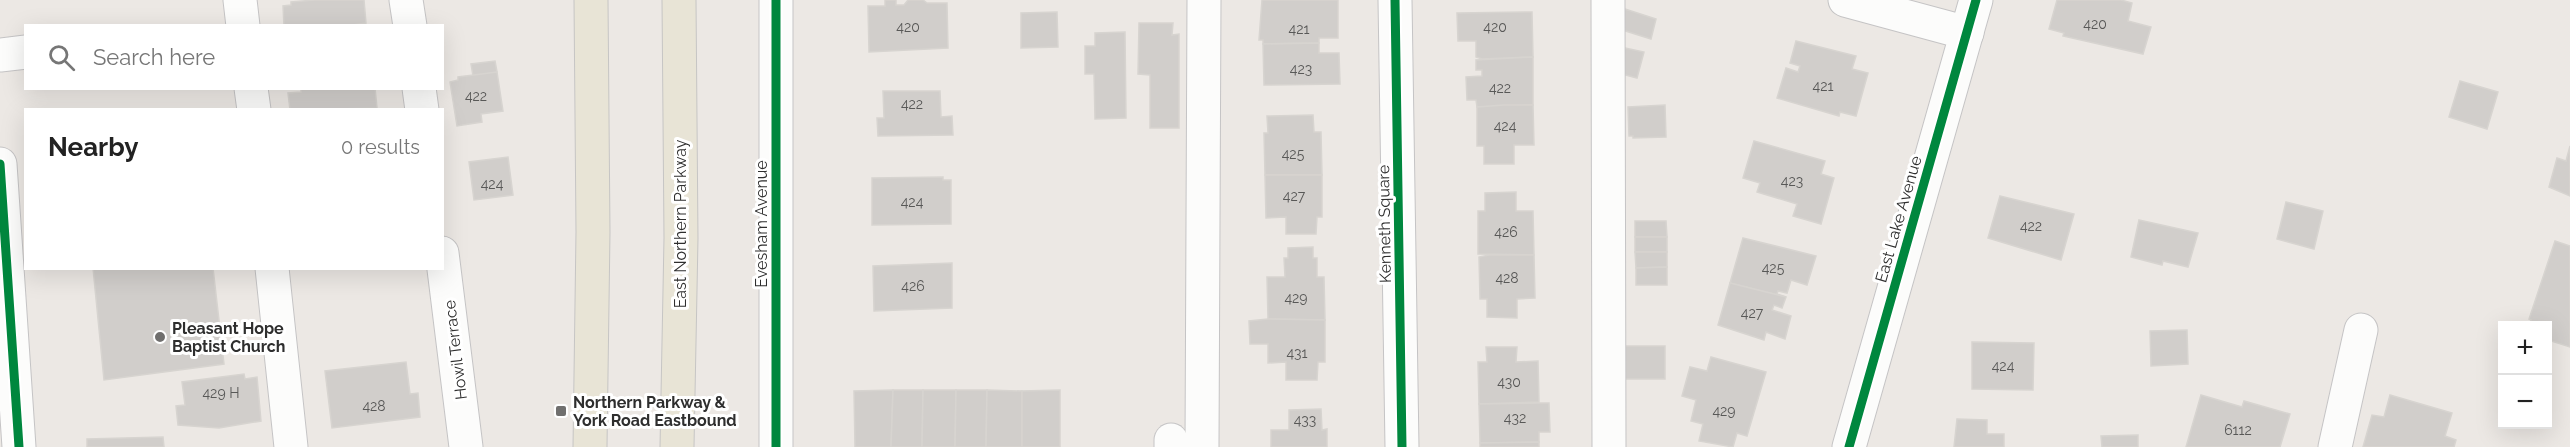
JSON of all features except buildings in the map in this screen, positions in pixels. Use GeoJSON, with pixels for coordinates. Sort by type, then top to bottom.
{"type":"FeatureCollection","features":[{"type":"Feature","properties":{"kind":"main road"},"geometry":{"type":"LineString","coordinates":[[590,447],[593,232],[591,0]]}},
{"type":"Feature","properties":{"kind":"main road","name":"East Northern Parkway"},"geometry":{"type":"LineString","coordinates":[[677,447],[681,238],[679,0]]}},
{"type":"Feature","properties":{"kind":"street"},"geometry":{"type":"LineString","coordinates":[[240,0],[243,24]]}},
{"type":"Feature","properties":{"kind":"street"},"geometry":{"type":"LineString","coordinates":[[406,0],[410,24]]}},
{"type":"Feature","properties":{"kind":"street","name":"Evesham Avenue"},"geometry":{"type":"LineString","coordinates":[[776,0],[777,447]]}},
{"type":"Feature","properties":{"kind":"street"},"geometry":{"type":"LineString","coordinates":[[1202,447],[1204,0]]}},
{"type":"Feature","properties":{"kind":"street","name":"Kenneth Square"},"geometry":{"type":"LineString","coordinates":[[1395,0],[1402,447]]}},
{"type":"Feature","properties":{"kind":"street"},"geometry":{"type":"LineString","coordinates":[[1608,0],[1609,447]]}},
{"type":"Feature","properties":{"kind":"street"},"geometry":{"type":"LineString","coordinates":[[1845,0],[1967,33]]}},
{"type":"Feature","properties":{"kind":"street","name":"East Lake Avenue"},"geometry":{"type":"LineString","coordinates":[[1849,447],[1976,0]]}},
{"type":"Feature","properties":{"kind":"street"},"geometry":{"type":"LineString","coordinates":[[0,55],[24,52]]}},
{"type":"Feature","properties":{"kind":"street"},"geometry":{"type":"LineString","coordinates":[[251,90],[254,108]]}},
{"type":"Feature","properties":{"kind":"street"},"geometry":{"type":"LineString","coordinates":[[419,90],[422,108]]}},
{"type":"Feature","properties":{"kind":"street"},"geometry":{"type":"LineString","coordinates":[[0,164],[19,447]]}},
{"type":"Feature","properties":{"kind":"street","name":"Howil Terrace"},"geometry":{"type":"LineString","coordinates":[[444,269],[466,447]]}},
{"type":"Feature","properties":{"kind":"street"},"geometry":{"type":"LineString","coordinates":[[272,270],[291,447]]}},
{"type":"Feature","properties":{"kind":"street"},"geometry":{"type":"LineString","coordinates":[[2335,447],[2361,330]]}},
{"type":"Feature","properties":{"kind":"cycle path"},"geometry":{"type":"LineString","coordinates":[[776,0],[776,447]]}},
{"type":"Feature","properties":{"kind":"cycle path"},"geometry":{"type":"LineString","coordinates":[[1395,0],[1402,447]]}},
{"type":"Feature","properties":{"kind":"cycle path"},"geometry":{"type":"LineString","coordinates":[[1849,447],[1976,0]]}},
{"type":"Feature","properties":{"kind":"cycle path"},"geometry":{"type":"LineString","coordinates":[[0,164],[19,447]]}},
{"type":"Feature","properties":{"kind":"place","name":"Pleasant Hope Baptist Church"},"geometry":{"type":"Point","coordinates":[160,337]}},
{"type":"Feature","properties":{"kind":"place","name":"Northern Parkway & York Road Eastbound"},"geometry":{"type":"Point","coordinates":[561,411]}}]}
